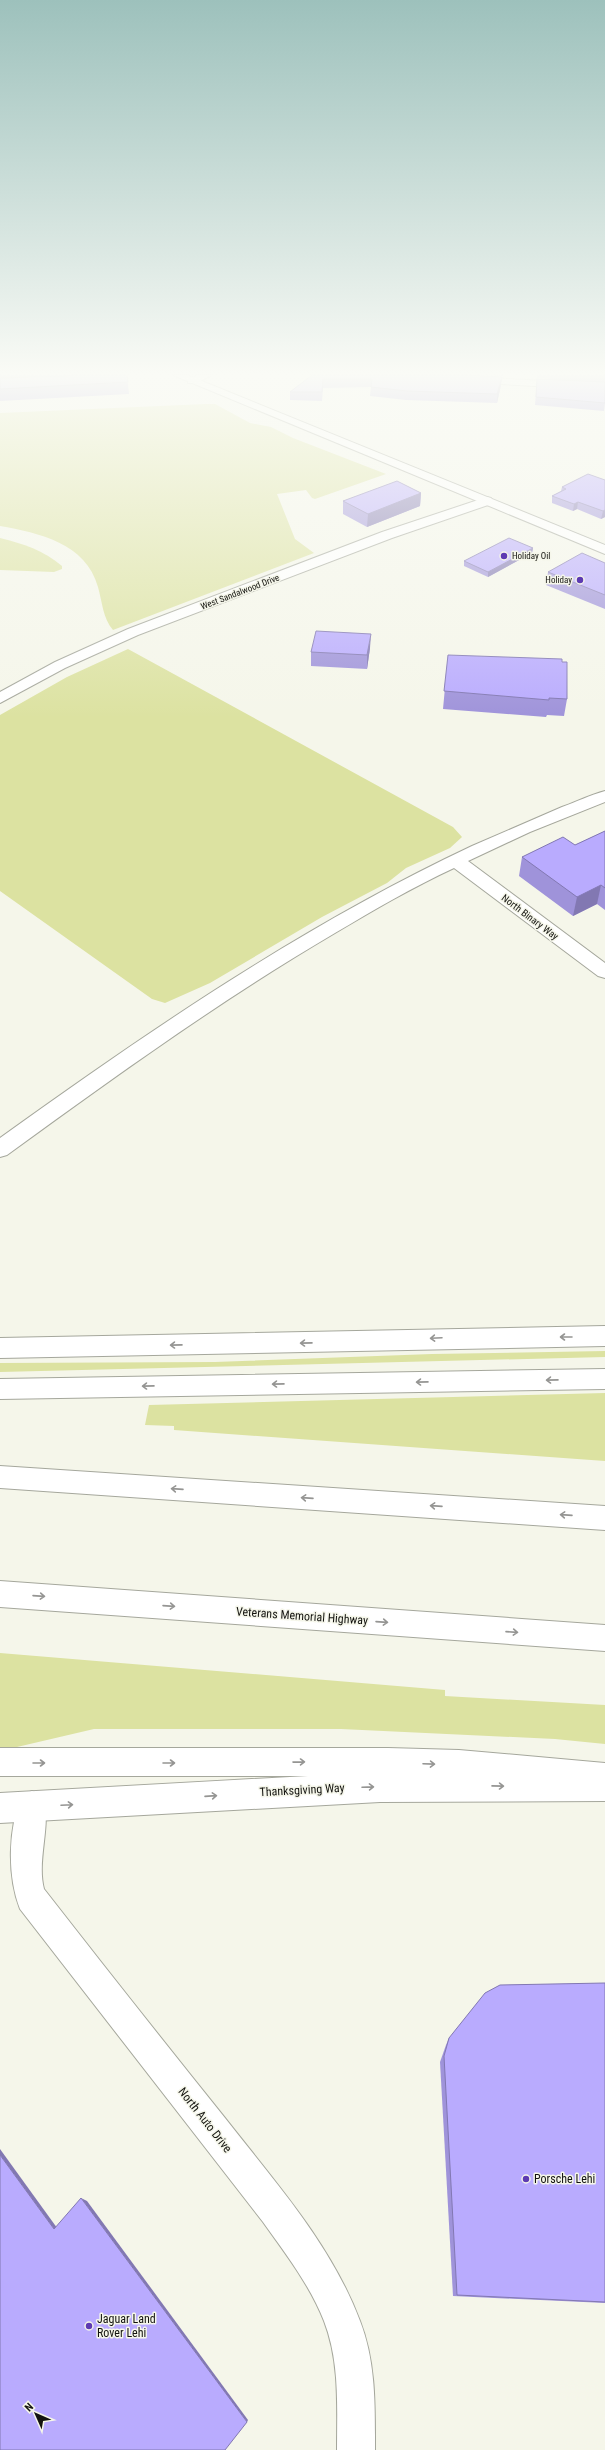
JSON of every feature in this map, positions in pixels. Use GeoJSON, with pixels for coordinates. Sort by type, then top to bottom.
{"type":"FeatureCollection","features":[{"type":"Feature","properties":{"kind":"main road"},"geometry":{"type":"LineString","coordinates":[[458,489],[605,550]]}},
{"type":"Feature","properties":{"kind":"main road","name":"West Sandalwood Drive"},"geometry":{"type":"LineString","coordinates":[[0,698],[60,665],[133,632],[387,535],[487,501]]}},
{"type":"Feature","properties":{"kind":"main road"},"geometry":{"type":"LineString","coordinates":[[0,1149],[138,1050],[251,976],[354,914],[456,861],[554,816],[605,796]]}},
{"type":"Feature","properties":{"kind":"main road","name":"North Binary Way"},"geometry":{"type":"LineString","coordinates":[[456,861],[605,972]]}},
{"type":"Feature","properties":{"kind":"main road"},"geometry":{"type":"LineString","coordinates":[[0,1348],[287,1344],[456,1337],[605,1336]]}},
{"type":"Feature","properties":{"kind":"main road"},"geometry":{"type":"LineString","coordinates":[[0,1389],[605,1379]]}},
{"type":"Feature","properties":{"kind":"main road"},"geometry":{"type":"LineString","coordinates":[[0,1477],[605,1518]]}},
{"type":"Feature","properties":{"kind":"main road","name":"Veterans Memorial Highway"},"geometry":{"type":"LineString","coordinates":[[0,1594],[605,1638]]}},
{"type":"Feature","properties":{"kind":"main road"},"geometry":{"type":"LineString","coordinates":[[0,1762],[388,1762],[459,1765],[605,1778]]}},
{"type":"Feature","properties":{"kind":"main road","name":"Thanksgiving Way"},"geometry":{"type":"LineString","coordinates":[[0,1808],[380,1787],[605,1786]]}},
{"type":"Feature","properties":{"kind":"main road","name":"North Auto Drive"},"geometry":{"type":"LineString","coordinates":[[32,1806],[26,1870],[27,1887],[31,1898],[275,2210],[306,2253],[328,2289],[343,2325],[353,2364],[356,2450]]}},
{"type":"Feature","properties":{"kind":"green space"},"geometry":{"type":"Polygon","coordinates":[[[0,489],[342,489],[315,499],[312,498],[306,490],[277,494],[295,539],[314,553],[113,630],[107,621],[98,587],[92,572],[83,560],[72,550],[45,537],[30,532],[0,526],[0,489]]]}},
{"type":"Feature","properties":{"kind":"green space"},"geometry":{"type":"Polygon","coordinates":[[[0,538],[25,545],[48,556],[62,566],[62,569],[54,572],[0,570],[0,538]]]}},
{"type":"Feature","properties":{"kind":"green space"},"geometry":{"type":"Polygon","coordinates":[[[128,649],[453,827],[462,837],[450,848],[406,868],[387,883],[322,917],[210,983],[165,1003],[152,999],[0,891],[0,715],[67,677],[128,649]]]}},
{"type":"Feature","properties":{"kind":"green space"},"geometry":{"type":"Polygon","coordinates":[[[605,1351],[605,1357],[0,1372],[0,1363],[215,1362],[432,1354],[605,1351]]]}},
{"type":"Feature","properties":{"kind":"green space"},"geometry":{"type":"Polygon","coordinates":[[[605,1393],[605,1461],[174,1430],[174,1426],[145,1425],[149,1405],[605,1393]]]}},
{"type":"Feature","properties":{"kind":"green space"},"geometry":{"type":"Polygon","coordinates":[[[0,1653],[445,1690],[445,1696],[605,1705],[605,1744],[555,1739],[341,1729],[94,1729],[17,1747],[0,1748],[0,1653]]]}},
{"type":"Feature","properties":{"kind":"building"},"geometry":{"type":"Polygon","coordinates":[[[374,489],[414,489],[421,493],[368,514],[343,501],[374,489]]]}},
{"type":"Feature","properties":{"kind":"building"},"geometry":{"type":"Polygon","coordinates":[[[565,489],[605,489],[605,510],[603,511],[578,502],[574,504],[552,496],[565,489]]]}},
{"type":"Feature","properties":{"kind":"building","name":"Holiday Oil"},"geometry":{"type":"Polygon","coordinates":[[[509,538],[533,548],[488,572],[464,561],[509,538]]]}},
{"type":"Feature","properties":{"kind":"building"},"geometry":{"type":"Polygon","coordinates":[[[582,553],[605,563],[605,595],[548,572],[582,553]]]}},
{"type":"Feature","properties":{"kind":"building"},"geometry":{"type":"Polygon","coordinates":[[[316,631],[371,634],[367,655],[311,652],[316,631]]]}},
{"type":"Feature","properties":{"kind":"building"},"geometry":{"type":"Polygon","coordinates":[[[448,655],[562,659],[562,662],[567,662],[567,699],[549,698],[549,700],[444,691],[448,655]]]}},
{"type":"Feature","properties":{"kind":"building"},"geometry":{"type":"Polygon","coordinates":[[[605,831],[605,888],[601,885],[577,897],[522,857],[563,837],[575,845],[605,831]]]}},
{"type":"Feature","properties":{"kind":"building","name":"Porsche Lehi"},"geometry":{"type":"Polygon","coordinates":[[[605,1983],[605,2302],[457,2295],[444,2056],[449,2038],[485,1993],[500,1985],[605,1983]]]}},
{"type":"Feature","properties":{"kind":"building","name":"Jaguar Land Rover Lehi"},"geometry":{"type":"Polygon","coordinates":[[[0,2155],[54,2229],[81,2198],[247,2422],[225,2450],[0,2450],[0,2155]]]}},
{"type":"Feature","properties":{"kind":"place","name":"Holiday Oil"},"geometry":{"type":"Point","coordinates":[504,556]}},
{"type":"Feature","properties":{"kind":"place","name":"Holiday"},"geometry":{"type":"Point","coordinates":[580,580]}},
{"type":"Feature","properties":{"kind":"place","name":"Porsche Lehi"},"geometry":{"type":"Point","coordinates":[526,2179]}},
{"type":"Feature","properties":{"kind":"place","name":"Jaguar Land Rover Lehi"},"geometry":{"type":"Point","coordinates":[89,2326]}}]}
